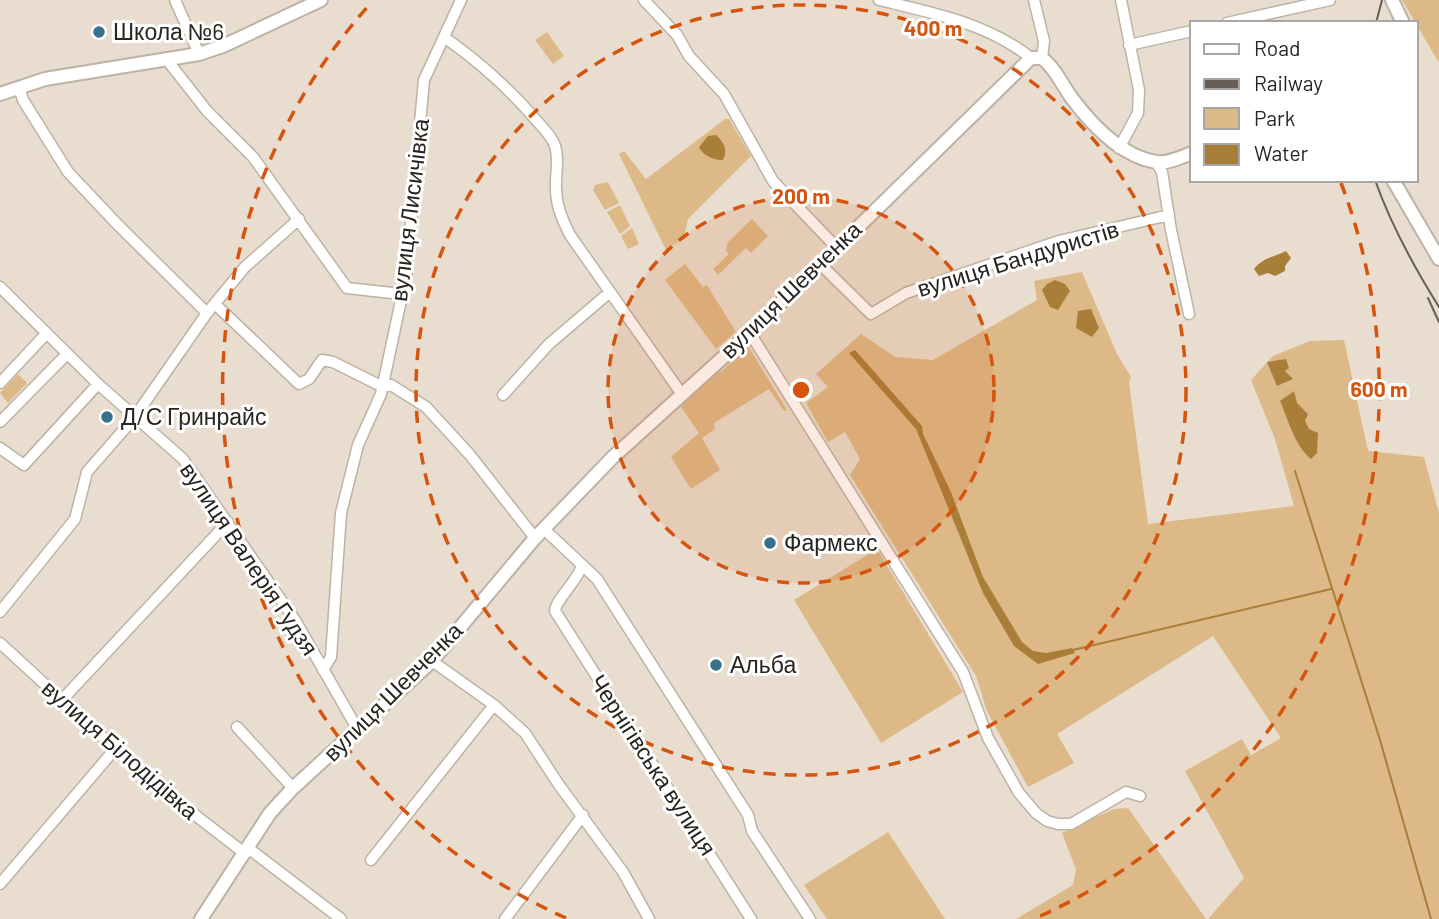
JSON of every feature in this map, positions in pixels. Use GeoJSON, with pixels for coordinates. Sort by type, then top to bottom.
{"type":"FeatureCollection","features":[{"type":"Feature","properties":{"kind":"main road"},"geometry":{"type":"LineString","coordinates":[[0,94],[45,79],[199,54],[223,46],[321,0]]}},
{"type":"Feature","properties":{"kind":"main road"},"geometry":{"type":"LineString","coordinates":[[1392,0],[1403,21]]}},
{"type":"Feature","properties":{"kind":"main road"},"geometry":{"type":"LineString","coordinates":[[1036,58],[1050,64],[1070,96],[1119,148],[1156,162],[1190,154]]}},
{"type":"Feature","properties":{"kind":"main road","name":"вулиця Шевченка"},"geometry":{"type":"LineString","coordinates":[[201,919],[270,813],[293,788],[432,661],[539,534],[612,457],[750,333],[836,247],[1036,58]]}},
{"type":"Feature","properties":{"kind":"main road"},"geometry":{"type":"LineString","coordinates":[[1394,182],[1439,259]]}},
{"type":"Feature","properties":{"kind":"street"},"geometry":{"type":"LineString","coordinates":[[175,0],[199,54]]}},
{"type":"Feature","properties":{"kind":"street","name":"вулиця Лисичівка"},"geometry":{"type":"LineString","coordinates":[[323,670],[331,656],[341,513],[358,445],[383,387],[406,277],[424,80],[461,0]]}},
{"type":"Feature","properties":{"kind":"street"},"geometry":{"type":"LineString","coordinates":[[644,0],[677,35],[689,56],[724,94],[773,181],[836,247]]}},
{"type":"Feature","properties":{"kind":"street"},"geometry":{"type":"LineString","coordinates":[[879,0],[973,24],[1036,58],[1044,41],[1034,0]]}},
{"type":"Feature","properties":{"kind":"street"},"geometry":{"type":"LineString","coordinates":[[1119,148],[1138,113],[1139,90],[1121,0]]}},
{"type":"Feature","properties":{"kind":"street"},"geometry":{"type":"LineString","coordinates":[[1236,21],[1330,0]]}},
{"type":"Feature","properties":{"kind":"street"},"geometry":{"type":"LineString","coordinates":[[1129,45],[1190,31]]}},
{"type":"Feature","properties":{"kind":"street"},"geometry":{"type":"LineString","coordinates":[[444,37],[468,54],[519,99],[555,144],[558,156],[555,186],[558,210],[570,235],[681,393]]}},
{"type":"Feature","properties":{"kind":"street"},"geometry":{"type":"LineString","coordinates":[[167,60],[207,111],[253,157],[347,288],[401,294]]}},
{"type":"Feature","properties":{"kind":"street"},"geometry":{"type":"LineString","coordinates":[[19,87],[23,100],[68,172],[207,313]]}},
{"type":"Feature","properties":{"kind":"street"},"geometry":{"type":"LineString","coordinates":[[1156,162],[1162,172],[1189,314]]}},
{"type":"Feature","properties":{"kind":"street","name":"вулиця Бандуристів"},"geometry":{"type":"LineString","coordinates":[[820,263],[871,314],[906,293],[1059,241],[1169,215]]}},
{"type":"Feature","properties":{"kind":"street"},"geometry":{"type":"LineString","coordinates":[[0,612],[75,519],[87,472],[134,418],[207,313],[245,267],[299,219]]}},
{"type":"Feature","properties":{"kind":"street","name":"вулиця Валерія Гудзя"},"geometry":{"type":"LineString","coordinates":[[0,287],[134,418],[183,459],[295,620],[359,730]]}},
{"type":"Feature","properties":{"kind":"street"},"geometry":{"type":"LineString","coordinates":[[503,395],[549,344],[610,292]]}},
{"type":"Feature","properties":{"kind":"street"},"geometry":{"type":"LineString","coordinates":[[215,304],[299,384],[309,379],[323,360],[333,362],[383,387],[391,385],[426,407],[539,534],[583,566]]}},
{"type":"Feature","properties":{"kind":"street"},"geometry":{"type":"LineString","coordinates":[[750,333],[963,672],[988,738],[1019,793],[1035,813],[1047,821],[1071,824],[1126,792],[1140,796]]}},
{"type":"Feature","properties":{"kind":"street"},"geometry":{"type":"LineString","coordinates":[[0,383],[46,334]]}},
{"type":"Feature","properties":{"kind":"street"},"geometry":{"type":"LineString","coordinates":[[0,422],[67,354]]}},
{"type":"Feature","properties":{"kind":"street"},"geometry":{"type":"LineString","coordinates":[[0,447],[24,465],[98,384]]}},
{"type":"Feature","properties":{"kind":"street"},"geometry":{"type":"LineString","coordinates":[[61,701],[228,522]]}},
{"type":"Feature","properties":{"kind":"street","name":"Чернігівська вулиця"},"geometry":{"type":"LineString","coordinates":[[751,919],[555,611],[556,604],[578,579],[583,566],[597,579],[623,619],[748,815],[752,831],[810,919]]}},
{"type":"Feature","properties":{"kind":"street","name":"вулиця Білодідівка"},"geometry":{"type":"LineString","coordinates":[[0,643],[147,778],[243,852],[252,850],[341,919]]}},
{"type":"Feature","properties":{"kind":"street"},"geometry":{"type":"LineString","coordinates":[[432,661],[494,705],[525,733],[559,785],[623,872],[649,919]]}},
{"type":"Feature","properties":{"kind":"street"},"geometry":{"type":"LineString","coordinates":[[371,860],[494,705]]}},
{"type":"Feature","properties":{"kind":"street"},"geometry":{"type":"LineString","coordinates":[[237,727],[293,788]]}},
{"type":"Feature","properties":{"kind":"street"},"geometry":{"type":"LineString","coordinates":[[0,884],[115,749]]}},
{"type":"Feature","properties":{"kind":"street"},"geometry":{"type":"LineString","coordinates":[[505,919],[583,815]]}},
{"type":"Feature","properties":{"kind":"green space"},"geometry":{"type":"Polygon","coordinates":[[[1402,0],[1439,0],[1439,63],[1418,27],[1418,21],[1414,21],[1402,0]]]}},
{"type":"Feature","properties":{"kind":"green space"},"geometry":{"type":"Polygon","coordinates":[[[547,32],[564,56],[553,64],[535,40],[547,32]]]}},
{"type":"Feature","properties":{"kind":"green space"},"geometry":{"type":"Polygon","coordinates":[[[725,119],[729,119],[751,156],[688,219],[684,238],[666,250],[619,154],[624,151],[646,179],[725,119]]]}},
{"type":"Feature","properties":{"kind":"green space"},"geometry":{"type":"Polygon","coordinates":[[[608,182],[619,203],[605,210],[593,190],[595,185],[608,182]]]}},
{"type":"Feature","properties":{"kind":"green space"},"geometry":{"type":"Polygon","coordinates":[[[620,205],[630,226],[620,234],[607,212],[620,205]]]}},
{"type":"Feature","properties":{"kind":"green space"},"geometry":{"type":"Polygon","coordinates":[[[752,219],[768,236],[751,253],[746,248],[718,275],[713,269],[729,254],[726,250],[728,242],[752,219]]]}},
{"type":"Feature","properties":{"kind":"green space"},"geometry":{"type":"Polygon","coordinates":[[[632,228],[639,244],[628,249],[621,236],[632,228]]]}},
{"type":"Feature","properties":{"kind":"green space"},"geometry":{"type":"Polygon","coordinates":[[[685,264],[703,287],[707,285],[736,332],[716,349],[665,280],[685,264]]]}},
{"type":"Feature","properties":{"kind":"green space"},"geometry":{"type":"Polygon","coordinates":[[[1082,272],[1117,354],[1131,377],[1129,383],[1148,524],[1294,506],[1275,439],[1251,380],[1273,356],[1310,341],[1344,340],[1368,451],[1424,457],[1439,513],[1439,919],[1208,919],[1244,878],[1185,771],[1242,739],[1251,755],[1281,738],[1213,636],[1057,734],[1074,763],[1028,787],[987,711],[976,676],[850,475],[860,459],[845,432],[828,442],[806,403],[828,387],[816,374],[861,334],[895,357],[933,360],[1037,300],[1034,281],[1082,272]]]}},
{"type":"Feature","properties":{"kind":"green space"},"geometry":{"type":"Polygon","coordinates":[[[748,346],[787,410],[784,411],[769,389],[714,423],[715,429],[702,438],[720,470],[691,489],[671,457],[699,433],[681,407],[711,376],[722,371],[748,346]]]}},
{"type":"Feature","properties":{"kind":"green space"},"geometry":{"type":"Polygon","coordinates":[[[18,374],[27,383],[8,403],[0,393],[18,374]]]}},
{"type":"Feature","properties":{"kind":"green space"},"geometry":{"type":"Polygon","coordinates":[[[877,549],[963,692],[881,743],[794,600],[877,549]]]}},
{"type":"Feature","properties":{"kind":"green space"},"geometry":{"type":"Polygon","coordinates":[[[1128,808],[1206,919],[1016,919],[1073,885],[1076,869],[1062,833],[1114,809],[1128,808]]]}},
{"type":"Feature","properties":{"kind":"green space"},"geometry":{"type":"Polygon","coordinates":[[[888,832],[945,919],[827,919],[804,885],[888,832]]]}},
{"type":"Feature","properties":{"kind":"water"},"geometry":{"type":"Polygon","coordinates":[[[716,135],[724,146],[723,160],[709,157],[699,147],[708,136],[716,135]]]}},
{"type":"Feature","properties":{"kind":"water"},"geometry":{"type":"Polygon","coordinates":[[[1286,251],[1291,258],[1285,271],[1275,276],[1268,273],[1259,276],[1254,269],[1257,265],[1286,251]]]}},
{"type":"Feature","properties":{"kind":"water"},"geometry":{"type":"Polygon","coordinates":[[[1055,280],[1065,284],[1070,291],[1058,310],[1050,307],[1042,290],[1055,280]]]}},
{"type":"Feature","properties":{"kind":"water"},"geometry":{"type":"Polygon","coordinates":[[[1091,309],[1099,328],[1092,337],[1076,328],[1078,311],[1091,309]]]}},
{"type":"Feature","properties":{"kind":"water"},"geometry":{"type":"Polygon","coordinates":[[[855,350],[922,426],[923,434],[951,492],[983,577],[1022,642],[1033,651],[1046,653],[1072,648],[1075,653],[1038,664],[1014,646],[983,593],[916,429],[849,353],[855,350]]]}},
{"type":"Feature","properties":{"kind":"water"},"geometry":{"type":"Polygon","coordinates":[[[1286,359],[1289,368],[1285,371],[1293,379],[1277,386],[1267,362],[1286,359]]]}},
{"type":"Feature","properties":{"kind":"water"},"geometry":{"type":"Polygon","coordinates":[[[1294,391],[1297,403],[1308,414],[1305,421],[1309,429],[1318,433],[1317,453],[1311,459],[1296,440],[1280,401],[1294,391]]]}},
{"type":"Feature","properties":{"kind":"waterway"},"geometry":{"type":"LineString","coordinates":[[1295,471],[1380,740],[1431,919]]}},
{"type":"Feature","properties":{"kind":"waterway"},"geometry":{"type":"LineString","coordinates":[[1073,650],[1331,589]]}},
{"type":"Feature","properties":{"kind":"railway"},"geometry":{"type":"LineString","coordinates":[[1377,21],[1382,0]]}},
{"type":"Feature","properties":{"kind":"railway"},"geometry":{"type":"LineString","coordinates":[[1376,182],[1404,245],[1439,307]]}},
{"type":"Feature","properties":{"kind":"railway"},"geometry":{"type":"LineString","coordinates":[[1428,298],[1439,322]]}},
{"type":"Feature","properties":{"kind":"place","name":"Школа №6"},"geometry":{"type":"Point","coordinates":[99,32]}},
{"type":"Feature","properties":{"kind":"place","name":"Д/С Гринрайс"},"geometry":{"type":"Point","coordinates":[107,417]}},
{"type":"Feature","properties":{"kind":"place","name":"Фармекс"},"geometry":{"type":"Point","coordinates":[770,543]}},
{"type":"Feature","properties":{"kind":"place","name":"Альба"},"geometry":{"type":"Point","coordinates":[716,665]}}]}
